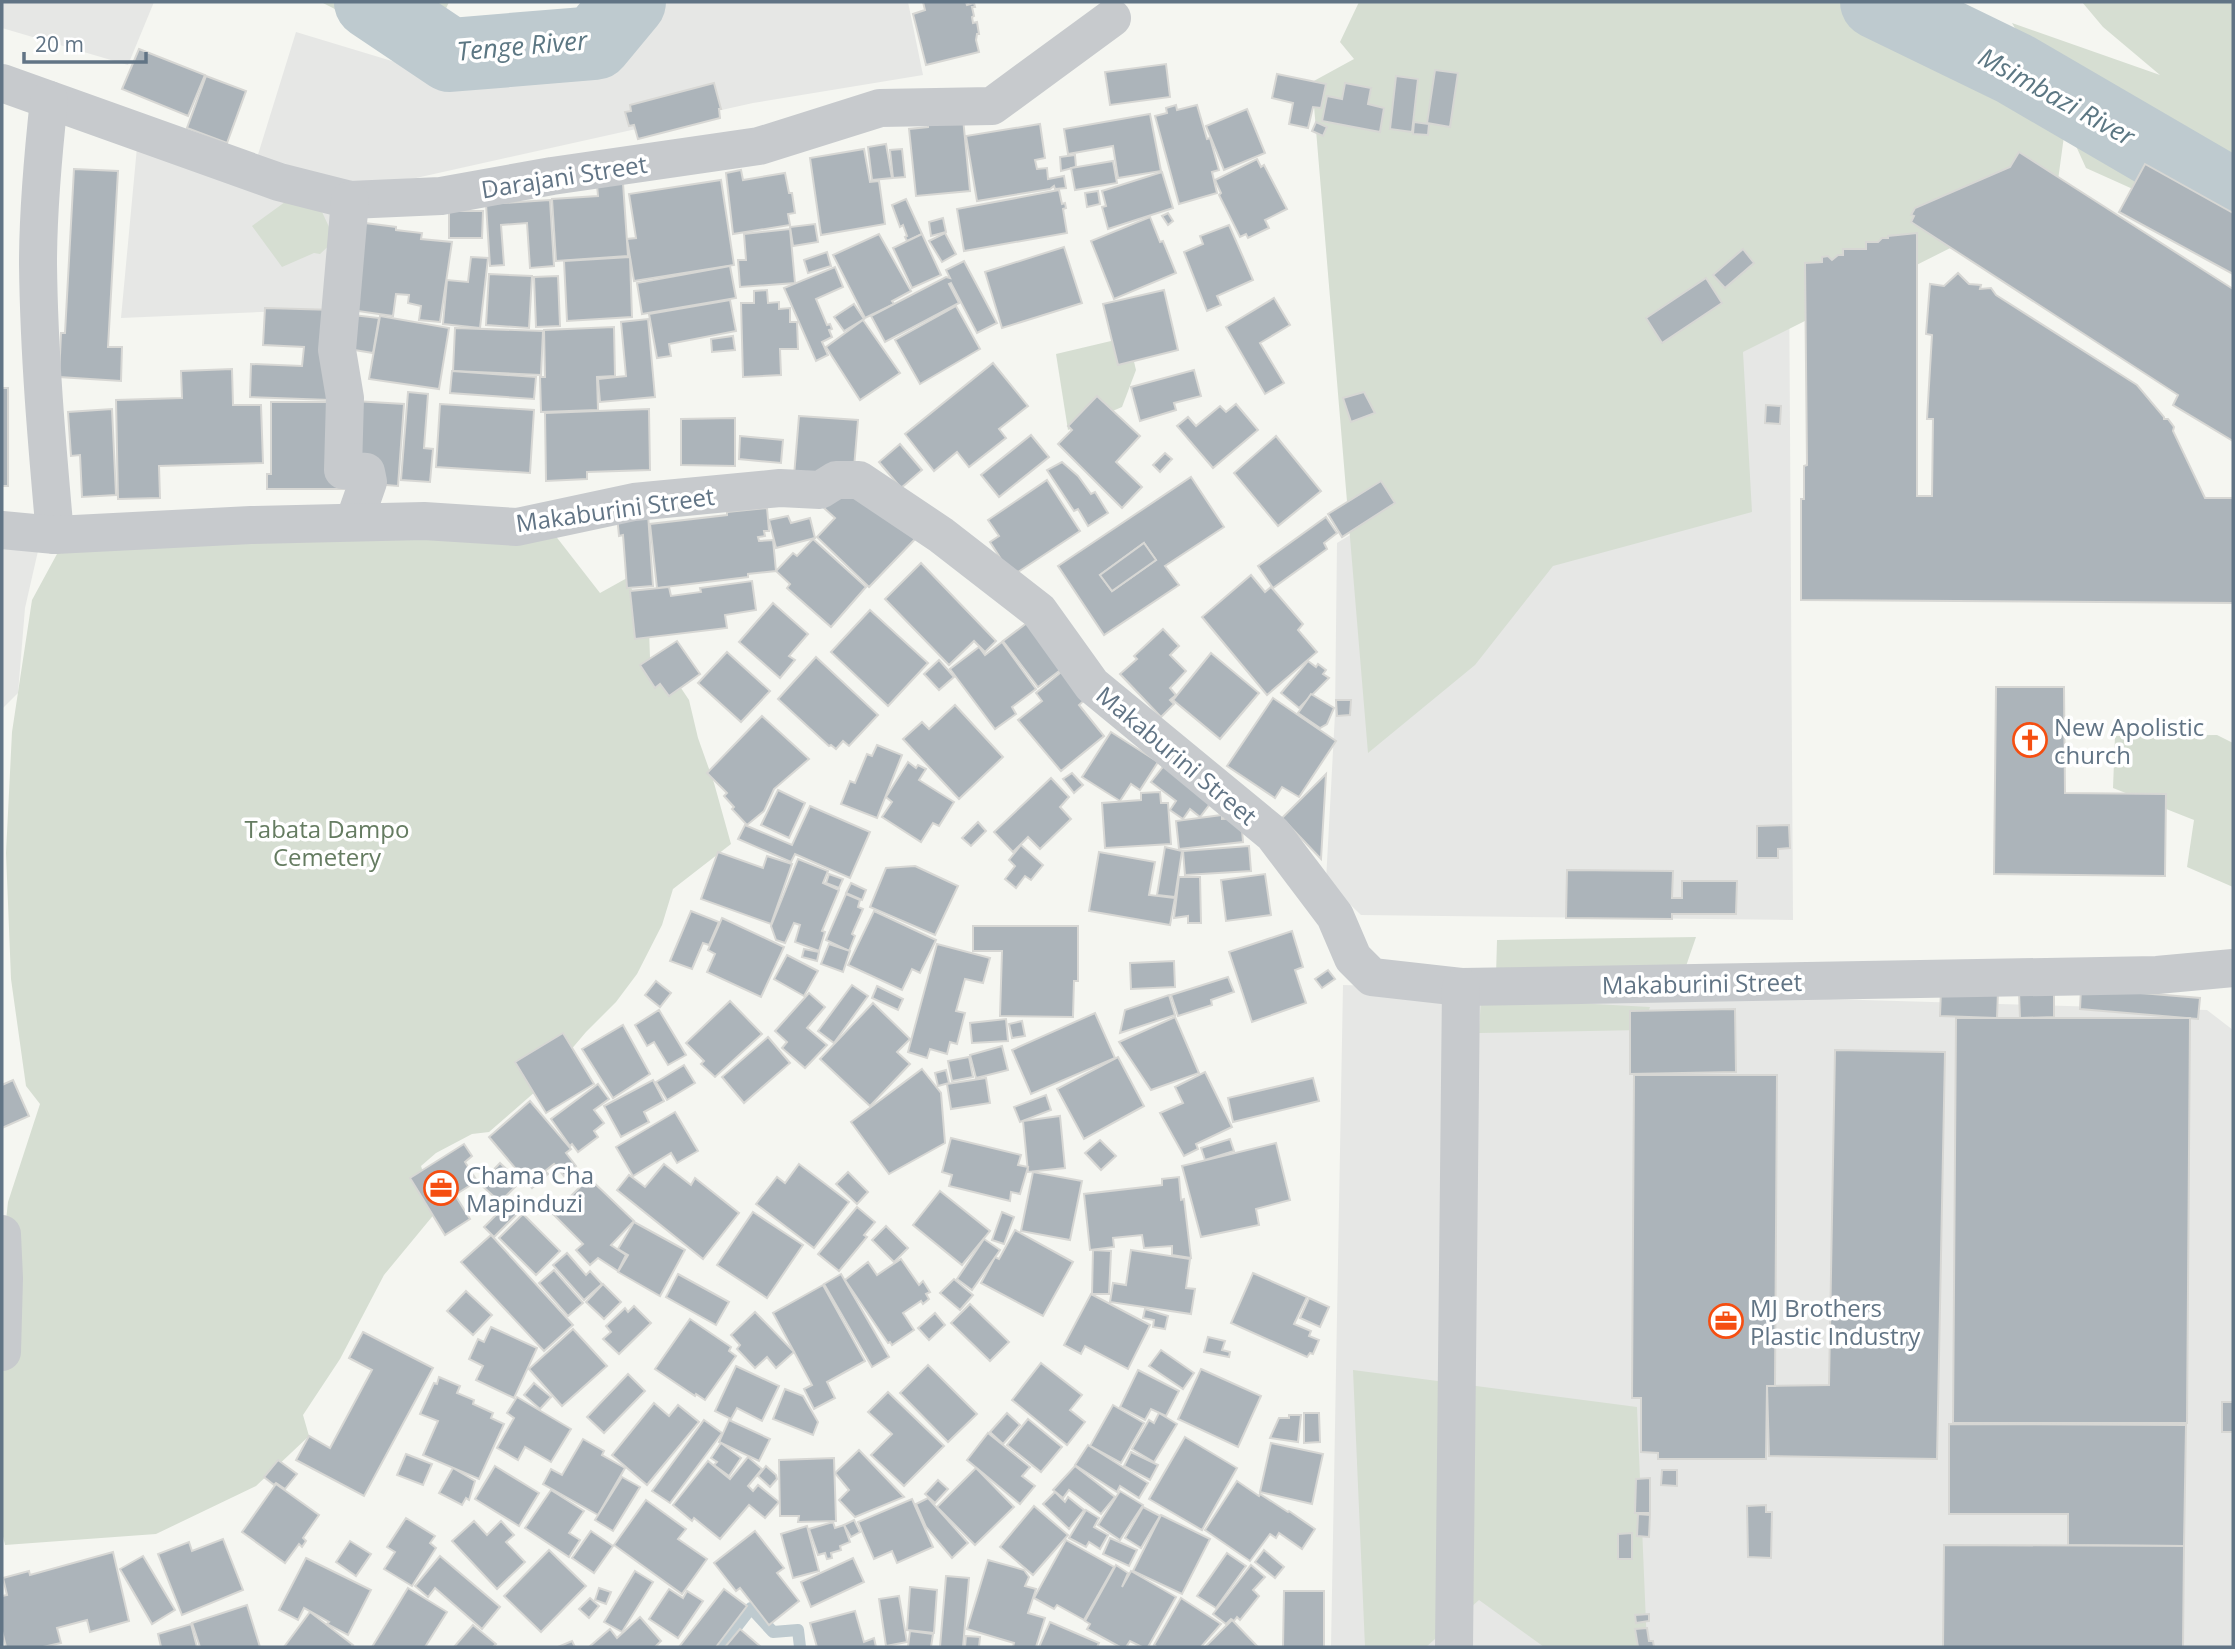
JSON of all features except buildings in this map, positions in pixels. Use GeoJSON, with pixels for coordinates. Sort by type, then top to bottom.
{"type":"FeatureCollection","features":[{"type":"Feature","properties":{"kind":"street","name":"Darajani Street"},"geometry":{"type":"LineString","coordinates":[[2,83],[279,182],[350,200],[441,196],[552,176],[759,146],[880,108],[992,106],[1112,18]]}},
{"type":"Feature","properties":{"kind":"street"},"geometry":{"type":"LineString","coordinates":[[49,100],[42,166],[38,263],[43,395],[55,535]]}},
{"type":"Feature","properties":{"kind":"street"},"geometry":{"type":"LineString","coordinates":[[350,200],[337,350],[345,398],[343,470],[366,472],[368,482],[354,522]]}},
{"type":"Feature","properties":{"kind":"street","name":"Makaburini Street"},"geometry":{"type":"LineString","coordinates":[[2,530],[55,535],[424,521],[517,527],[634,502],[780,488],[820,490],[836,480],[859,480],[941,534],[1040,611],[1092,685],[1273,834],[1335,916],[1353,958],[1372,977],[1461,987],[2157,975],[2233,968]]}},
{"type":"Feature","properties":{"kind":"street"},"geometry":{"type":"LineString","coordinates":[[1454,1647],[1461,987]]}},
{"type":"Feature","properties":{"kind":"street"},"geometry":{"type":"LineString","coordinates":[[2,1234],[2,1352]]}},
{"type":"Feature","properties":{"kind":"shaded area"},"geometry":{"type":"Polygon","coordinates":[[[2,2],[154,2],[128,65],[2,28],[2,2]]]}},
{"type":"Feature","properties":{"kind":"shaded area"},"geometry":{"type":"Polygon","coordinates":[[[651,2],[908,2],[923,75],[753,103],[416,178],[346,186],[256,161],[296,32],[448,78],[605,64],[651,2]]]}},
{"type":"Feature","properties":{"kind":"shaded area"},"geometry":{"type":"Polygon","coordinates":[[[137,147],[342,208],[333,309],[121,318],[137,147]]]}},
{"type":"Feature","properties":{"kind":"shaded area"},"geometry":{"type":"Polygon","coordinates":[[[1789,266],[1793,920],[1361,915],[1326,881],[1335,714],[1337,543],[1789,266]]]}},
{"type":"Feature","properties":{"kind":"shaded area"},"geometry":{"type":"Polygon","coordinates":[[[2,548],[38,551],[25,608],[18,693],[2,709],[2,548]]]}},
{"type":"Feature","properties":{"kind":"shaded area"},"geometry":{"type":"Polygon","coordinates":[[[1343,985],[2207,1010],[2233,1030],[2233,1647],[1331,1647],[1343,985]]]}},
{"type":"Feature","properties":{"kind":"green space"},"geometry":{"type":"Polygon","coordinates":[[[321,2],[449,2],[444,13],[398,41],[321,2]]]}},
{"type":"Feature","properties":{"kind":"green space"},"geometry":{"type":"Polygon","coordinates":[[[1359,2],[1877,2],[1916,35],[1913,45],[1933,59],[2013,75],[2064,136],[2056,195],[1743,352],[1752,512],[1553,566],[1475,665],[1368,753],[1312,82],[1354,59],[1340,42],[1359,2]]]}},
{"type":"Feature","properties":{"kind":"green space"},"geometry":{"type":"Polygon","coordinates":[[[2082,2],[2233,2],[2233,234],[2086,168],[2050,89],[2012,23],[2160,75],[2103,27],[2082,2]]]}},
{"type":"Feature","properties":{"kind":"green space"},"geometry":{"type":"Polygon","coordinates":[[[317,201],[335,240],[320,254],[314,253],[282,267],[252,226],[285,202],[317,201]]]}},
{"type":"Feature","properties":{"kind":"green space"},"geometry":{"type":"Polygon","coordinates":[[[1128,337],[1136,370],[1122,407],[1068,430],[1056,354],[1128,337]]]}},
{"type":"Feature","properties":{"kind":"green space","name":"Tabata Dampo Cemetery"},"geometry":{"type":"Polygon","coordinates":[[[544,521],[600,593],[627,578],[649,629],[650,658],[675,679],[689,700],[731,844],[673,889],[662,925],[637,974],[616,1002],[586,1032],[536,1091],[489,1132],[472,1134],[436,1153],[421,1166],[436,1212],[384,1275],[340,1359],[303,1415],[309,1436],[256,1486],[156,1534],[5,1545],[2,1532],[2,1257],[8,1202],[40,1104],[26,1086],[11,979],[6,853],[12,732],[32,600],[70,530],[544,521]]]}},
{"type":"Feature","properties":{"kind":"green space"},"geometry":{"type":"Polygon","coordinates":[[[2217,735],[2233,743],[2233,887],[2187,867],[2194,820],[2113,788],[2115,736],[2217,735]]]}},
{"type":"Feature","properties":{"kind":"green space"},"geometry":{"type":"Polygon","coordinates":[[[1696,937],[1684,972],[1496,976],[1497,940],[1696,937]]]}},
{"type":"Feature","properties":{"kind":"green space"},"geometry":{"type":"Polygon","coordinates":[[[1481,998],[1650,1007],[1642,1030],[1479,1033],[1481,998]]]}},
{"type":"Feature","properties":{"kind":"green space"},"geometry":{"type":"Polygon","coordinates":[[[1353,1370],[1637,1407],[1647,1647],[1544,1647],[1479,1600],[1426,1647],[1365,1647],[1353,1370]]]}},
{"type":"Feature","properties":{"kind":"waterway","name":"Tenge River"},"geometry":{"type":"LineString","coordinates":[[371,2],[450,55],[595,43],[629,2]]}},
{"type":"Feature","properties":{"kind":"waterway","name":"Msimbazi River"},"geometry":{"type":"LineString","coordinates":[[1877,2],[2015,69],[2233,196]]}},
{"type":"Feature","properties":{"kind":"waterway"},"geometry":{"type":"LineString","coordinates":[[721,1647],[751,1608],[773,1632],[798,1630],[800,1647]]}},
{"type":"Feature","properties":{"kind":"place","name":"New Apolistic church"},"geometry":{"type":"Point","coordinates":[2030,740]}},
{"type":"Feature","properties":{"kind":"place","name":"Chama Cha Mapinduzi"},"geometry":{"type":"Point","coordinates":[441,1188]}},
{"type":"Feature","properties":{"kind":"place","name":"MJ Brothers Plastic Industry"},"geometry":{"type":"Point","coordinates":[1726,1321]}}]}
